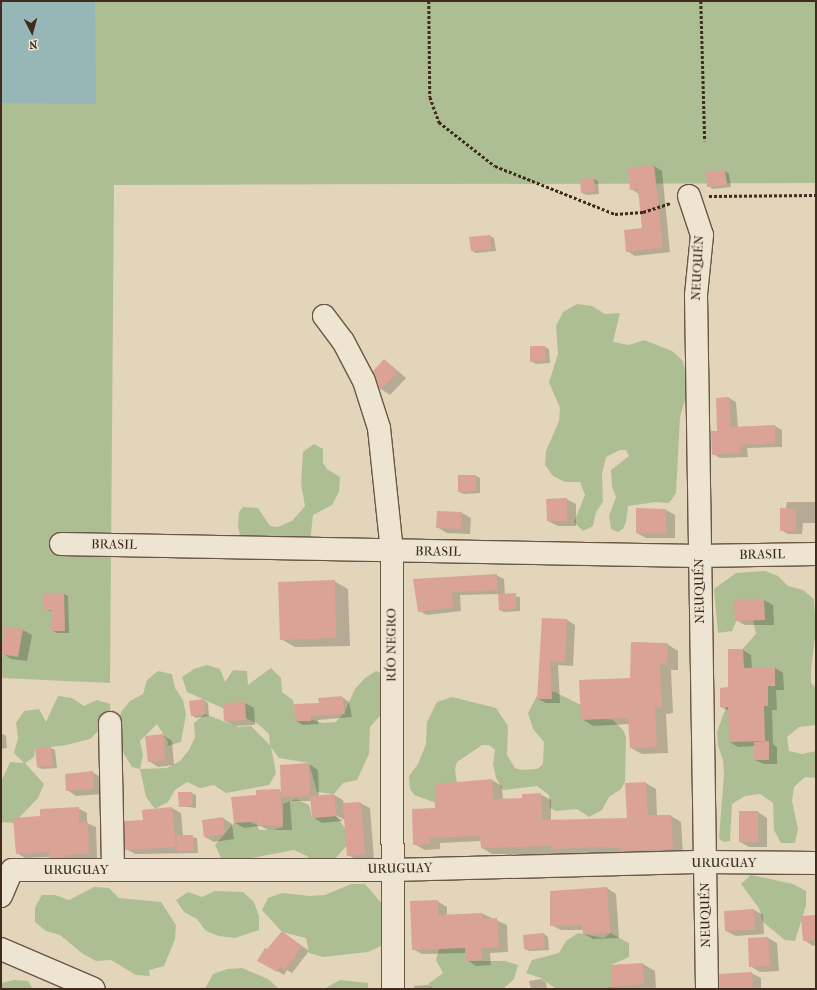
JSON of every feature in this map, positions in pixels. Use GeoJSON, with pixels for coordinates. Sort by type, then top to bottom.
{"type":"FeatureCollection","features":[{"type":"Feature","properties":{"kind":"street","name":"NEUQUÉN"},"geometry":{"type":"LineString","coordinates":[[689,196],[702,235],[696,295],[707,989]]}},
{"type":"Feature","properties":{"kind":"street","name":"RÍO NEGRO"},"geometry":{"type":"LineString","coordinates":[[324,316],[343,341],[364,381],[379,428],[392,552],[393,989]]}},
{"type":"Feature","properties":{"kind":"street","name":"BRASIL"},"geometry":{"type":"LineString","coordinates":[[61,544],[392,552],[699,556],[816,554]]}},
{"type":"Feature","properties":{"kind":"street"},"geometry":{"type":"LineString","coordinates":[[110,723],[113,870]]}},
{"type":"Feature","properties":{"kind":"street","name":"URUGUAY"},"geometry":{"type":"LineString","coordinates":[[1,896],[12,870],[393,870],[705,862],[816,863]]}},
{"type":"Feature","properties":{"kind":"street"},"geometry":{"type":"LineString","coordinates":[[1,949],[94,989]]}},
{"type":"Feature","properties":{"kind":"path"},"geometry":{"type":"LineString","coordinates":[[429,1],[430,96],[439,122],[494,166],[615,214],[643,212],[689,196],[816,195]]}},
{"type":"Feature","properties":{"kind":"path"},"geometry":{"type":"LineString","coordinates":[[701,1],[705,140]]}},
{"type":"Feature","properties":{"kind":"green space"},"geometry":{"type":"Polygon","coordinates":[[[1,1],[816,1],[816,183],[114,185],[110,683],[1,678],[1,1]]]}},
{"type":"Feature","properties":{"kind":"green space"},"geometry":{"type":"Polygon","coordinates":[[[577,304],[592,306],[605,314],[620,313],[613,342],[629,345],[644,340],[672,351],[683,361],[686,374],[688,390],[680,417],[676,493],[669,503],[656,502],[628,506],[626,522],[623,529],[618,532],[611,529],[609,516],[616,497],[612,487],[611,470],[629,456],[626,450],[620,450],[606,457],[602,474],[603,502],[596,512],[593,526],[583,531],[574,522],[585,495],[580,482],[565,482],[553,476],[545,465],[546,451],[559,421],[560,408],[549,382],[558,354],[556,326],[563,312],[577,304]]]}},
{"type":"Feature","properties":{"kind":"green space"},"geometry":{"type":"Polygon","coordinates":[[[314,444],[323,449],[323,463],[327,469],[340,477],[339,492],[332,505],[313,515],[310,543],[242,542],[238,527],[239,512],[243,507],[258,508],[270,526],[278,527],[292,521],[305,506],[301,484],[303,452],[314,444]]]}},
{"type":"Feature","properties":{"kind":"green space"},"geometry":{"type":"Polygon","coordinates":[[[765,571],[778,576],[788,586],[803,590],[814,599],[816,631],[811,669],[811,683],[816,688],[816,725],[799,727],[787,737],[789,751],[802,754],[816,751],[816,778],[805,777],[794,787],[792,801],[798,829],[795,843],[781,843],[774,830],[773,803],[760,794],[745,796],[732,804],[730,841],[723,842],[719,838],[724,774],[723,760],[718,746],[717,732],[727,705],[754,700],[768,694],[759,682],[745,681],[737,655],[756,634],[753,620],[738,617],[732,631],[718,633],[714,589],[736,573],[765,571]]]}},
{"type":"Feature","properties":{"kind":"green space"},"geometry":{"type":"Polygon","coordinates":[[[207,665],[220,669],[225,682],[233,670],[247,671],[248,685],[271,668],[281,678],[282,692],[293,700],[295,714],[322,723],[336,722],[345,711],[355,689],[365,678],[376,671],[389,677],[390,704],[370,727],[369,754],[357,780],[343,783],[334,794],[317,792],[309,763],[279,758],[271,747],[276,773],[269,785],[226,793],[214,785],[200,788],[187,782],[175,790],[168,802],[155,809],[146,797],[140,769],[167,768],[180,761],[189,750],[195,737],[194,723],[205,714],[238,727],[251,726],[270,745],[269,734],[258,724],[187,692],[182,677],[194,669],[207,665]]]}},
{"type":"Feature","properties":{"kind":"green space"},"geometry":{"type":"Polygon","coordinates":[[[158,671],[172,674],[175,688],[183,700],[186,714],[181,742],[167,746],[168,742],[157,724],[140,741],[143,755],[140,769],[132,767],[124,754],[119,740],[118,726],[121,712],[130,701],[143,694],[147,680],[158,671]]]}},
{"type":"Feature","properties":{"kind":"green space"},"geometry":{"type":"Polygon","coordinates":[[[545,691],[555,692],[581,705],[591,716],[613,720],[623,730],[626,737],[625,782],[621,789],[609,797],[602,810],[589,817],[577,809],[556,811],[550,808],[549,795],[537,786],[503,790],[496,778],[493,764],[495,750],[489,745],[482,745],[457,762],[455,769],[458,791],[442,805],[414,795],[410,789],[409,776],[418,764],[426,744],[427,722],[437,702],[452,697],[496,708],[508,726],[507,755],[515,768],[522,770],[537,769],[543,764],[544,742],[533,729],[528,713],[538,694],[545,691]]]}},
{"type":"Feature","properties":{"kind":"green space"},"geometry":{"type":"Polygon","coordinates":[[[58,696],[72,698],[84,706],[97,700],[110,704],[111,719],[90,739],[66,745],[35,749],[34,757],[25,763],[44,784],[38,798],[14,823],[1,822],[1,782],[10,762],[24,763],[14,753],[18,738],[16,723],[24,711],[39,709],[46,722],[58,696]]]}},
{"type":"Feature","properties":{"kind":"green space"},"geometry":{"type":"Polygon","coordinates":[[[296,799],[309,805],[312,818],[336,816],[347,831],[347,845],[328,867],[316,868],[307,856],[294,850],[251,858],[221,858],[215,845],[234,823],[249,822],[257,825],[259,830],[273,830],[283,827],[283,804],[296,799]]]}},
{"type":"Feature","properties":{"kind":"green space"},"geometry":{"type":"Polygon","coordinates":[[[751,875],[793,884],[806,891],[806,905],[795,941],[785,940],[763,922],[759,908],[741,884],[751,875]]]}},
{"type":"Feature","properties":{"kind":"green space"},"geometry":{"type":"Polygon","coordinates":[[[351,884],[365,884],[383,905],[386,932],[381,946],[368,952],[323,957],[309,953],[306,938],[282,932],[262,910],[268,898],[282,893],[310,896],[325,895],[351,884]]]}},
{"type":"Feature","properties":{"kind":"green space"},"geometry":{"type":"Polygon","coordinates":[[[94,887],[109,888],[119,898],[161,902],[176,925],[175,939],[164,966],[149,970],[150,976],[136,975],[111,960],[96,961],[83,954],[60,935],[46,931],[35,922],[35,907],[42,895],[55,895],[69,900],[94,887]]]}},
{"type":"Feature","properties":{"kind":"green space"},"geometry":{"type":"Polygon","coordinates":[[[215,891],[243,892],[254,902],[259,916],[259,930],[235,938],[219,936],[206,931],[197,919],[184,912],[176,900],[188,892],[202,897],[215,891]]]}},
{"type":"Feature","properties":{"kind":"green space"},"geometry":{"type":"Polygon","coordinates":[[[578,933],[604,938],[610,933],[629,943],[629,957],[611,965],[618,981],[611,989],[556,989],[541,978],[526,973],[532,960],[559,953],[566,941],[578,933]]]}},
{"type":"Feature","properties":{"kind":"green space"},"geometry":{"type":"Polygon","coordinates":[[[465,938],[466,961],[505,961],[518,965],[514,979],[503,989],[432,989],[428,984],[443,973],[436,960],[439,949],[465,938]]]}},
{"type":"Feature","properties":{"kind":"green space"},"geometry":{"type":"Polygon","coordinates":[[[242,968],[268,979],[279,989],[199,989],[206,987],[213,974],[227,969],[242,968]]]}},
{"type":"Feature","properties":{"kind":"green space"},"geometry":{"type":"Polygon","coordinates":[[[14,980],[28,981],[33,989],[1,989],[1,983],[14,980]]]}},
{"type":"Feature","properties":{"kind":"green space"},"geometry":{"type":"Polygon","coordinates":[[[340,980],[368,983],[368,989],[324,989],[340,980]]]}},
{"type":"Feature","properties":{"kind":"water"},"geometry":{"type":"Polygon","coordinates":[[[1,1],[95,1],[96,104],[1,103],[1,1]]]}},
{"type":"Feature","properties":{"kind":"building"},"geometry":{"type":"Polygon","coordinates":[[[654,165],[663,248],[626,252],[624,230],[642,228],[638,189],[630,190],[628,168],[654,165]]]}},
{"type":"Feature","properties":{"kind":"building"},"geometry":{"type":"Polygon","coordinates":[[[725,170],[727,185],[707,187],[706,172],[725,170]]]}},
{"type":"Feature","properties":{"kind":"building"},"geometry":{"type":"Polygon","coordinates":[[[594,178],[595,192],[581,193],[580,179],[594,178]]]}},
{"type":"Feature","properties":{"kind":"building"},"geometry":{"type":"Polygon","coordinates":[[[490,235],[492,249],[471,251],[469,237],[490,235]]]}},
{"type":"Feature","properties":{"kind":"building"},"geometry":{"type":"Polygon","coordinates":[[[530,346],[545,346],[546,361],[530,362],[530,346]]]}},
{"type":"Feature","properties":{"kind":"building"},"geometry":{"type":"Polygon","coordinates":[[[384,359],[398,372],[380,390],[373,371],[384,359]]]}},
{"type":"Feature","properties":{"kind":"building"},"geometry":{"type":"Polygon","coordinates":[[[729,397],[731,427],[775,425],[775,443],[740,445],[741,453],[712,455],[711,431],[717,431],[716,398],[729,397]]]}},
{"type":"Feature","properties":{"kind":"building"},"geometry":{"type":"Polygon","coordinates":[[[458,475],[476,475],[476,491],[458,492],[458,475]]]}},
{"type":"Feature","properties":{"kind":"building"},"geometry":{"type":"Polygon","coordinates":[[[567,498],[567,521],[547,521],[546,499],[567,498]]]}},
{"type":"Feature","properties":{"kind":"building"},"geometry":{"type":"Polygon","coordinates":[[[636,508],[666,509],[666,534],[636,533],[636,508]]]}},
{"type":"Feature","properties":{"kind":"building"},"geometry":{"type":"Polygon","coordinates":[[[780,508],[796,509],[796,531],[780,531],[780,508]]]}},
{"type":"Feature","properties":{"kind":"building"},"geometry":{"type":"Polygon","coordinates":[[[437,511],[462,512],[461,529],[436,528],[437,511]]]}},
{"type":"Feature","properties":{"kind":"building"},"geometry":{"type":"Polygon","coordinates":[[[497,574],[497,590],[452,592],[453,607],[418,612],[413,579],[497,574]]]}},
{"type":"Feature","properties":{"kind":"building"},"geometry":{"type":"Polygon","coordinates":[[[335,580],[336,638],[280,640],[278,582],[335,580]]]}},
{"type":"Feature","properties":{"kind":"building"},"geometry":{"type":"Polygon","coordinates":[[[64,593],[65,631],[52,631],[51,610],[44,610],[43,594],[64,593]]]}},
{"type":"Feature","properties":{"kind":"building"},"geometry":{"type":"Polygon","coordinates":[[[516,593],[516,609],[499,610],[498,594],[516,593]]]}},
{"type":"Feature","properties":{"kind":"building"},"geometry":{"type":"Polygon","coordinates":[[[734,599],[764,599],[765,620],[735,621],[734,599]]]}},
{"type":"Feature","properties":{"kind":"building"},"geometry":{"type":"Polygon","coordinates":[[[542,618],[567,619],[565,662],[550,661],[552,699],[537,699],[542,618]]]}},
{"type":"Feature","properties":{"kind":"building"},"geometry":{"type":"Polygon","coordinates":[[[5,626],[23,629],[18,657],[1,654],[5,626]]]}},
{"type":"Feature","properties":{"kind":"building"},"geometry":{"type":"Polygon","coordinates":[[[631,642],[668,643],[667,664],[660,664],[662,707],[655,708],[657,747],[630,748],[628,718],[581,720],[579,680],[630,678],[631,642]]]}},
{"type":"Feature","properties":{"kind":"building"},"geometry":{"type":"Polygon","coordinates":[[[728,649],[743,649],[744,668],[775,667],[775,686],[768,686],[768,706],[764,706],[765,741],[729,742],[728,707],[720,707],[720,688],[728,687],[728,649]]]}},
{"type":"Feature","properties":{"kind":"building"},"geometry":{"type":"Polygon","coordinates":[[[342,696],[345,714],[311,716],[311,721],[295,721],[294,704],[319,703],[318,698],[342,696]]]}},
{"type":"Feature","properties":{"kind":"building"},"geometry":{"type":"Polygon","coordinates":[[[204,699],[205,714],[191,716],[189,701],[204,699]]]}},
{"type":"Feature","properties":{"kind":"building"},"geometry":{"type":"Polygon","coordinates":[[[245,702],[246,720],[224,721],[223,703],[245,702]]]}},
{"type":"Feature","properties":{"kind":"building"},"geometry":{"type":"Polygon","coordinates":[[[163,734],[165,760],[148,762],[145,736],[163,734]]]}},
{"type":"Feature","properties":{"kind":"building"},"geometry":{"type":"Polygon","coordinates":[[[769,741],[769,760],[754,760],[754,742],[769,741]]]}},
{"type":"Feature","properties":{"kind":"building"},"geometry":{"type":"Polygon","coordinates":[[[51,747],[53,766],[37,767],[35,748],[51,747]]]}},
{"type":"Feature","properties":{"kind":"building"},"geometry":{"type":"Polygon","coordinates":[[[309,763],[310,796],[281,797],[280,765],[309,763]]]}},
{"type":"Feature","properties":{"kind":"building"},"geometry":{"type":"Polygon","coordinates":[[[93,771],[94,789],[66,791],[65,774],[93,771]]]}},
{"type":"Feature","properties":{"kind":"building"},"geometry":{"type":"Polygon","coordinates":[[[492,779],[493,799],[522,798],[522,794],[541,793],[542,820],[627,818],[625,783],[646,782],[648,815],[671,815],[673,849],[621,851],[621,848],[600,847],[551,849],[551,846],[481,848],[480,836],[430,838],[430,844],[413,845],[412,809],[435,808],[435,784],[492,779]]]}},
{"type":"Feature","properties":{"kind":"building"},"geometry":{"type":"Polygon","coordinates":[[[280,789],[283,825],[257,825],[257,821],[234,823],[231,797],[256,795],[256,790],[280,789]]]}},
{"type":"Feature","properties":{"kind":"building"},"geometry":{"type":"Polygon","coordinates":[[[178,792],[192,792],[192,806],[179,807],[178,792]]]}},
{"type":"Feature","properties":{"kind":"building"},"geometry":{"type":"Polygon","coordinates":[[[334,794],[336,816],[312,818],[310,796],[334,794]]]}},
{"type":"Feature","properties":{"kind":"building"},"geometry":{"type":"Polygon","coordinates":[[[361,802],[365,854],[347,856],[343,803],[361,802]]]}},
{"type":"Feature","properties":{"kind":"building"},"geometry":{"type":"Polygon","coordinates":[[[79,807],[79,822],[88,822],[89,854],[65,855],[65,858],[49,858],[49,852],[16,854],[13,818],[40,816],[40,809],[79,807]]]}},
{"type":"Feature","properties":{"kind":"building"},"geometry":{"type":"Polygon","coordinates":[[[172,807],[176,847],[125,850],[124,821],[143,820],[142,810],[172,807]]]}},
{"type":"Feature","properties":{"kind":"building"},"geometry":{"type":"Polygon","coordinates":[[[739,811],[758,811],[758,842],[739,842],[739,811]]]}},
{"type":"Feature","properties":{"kind":"building"},"geometry":{"type":"Polygon","coordinates":[[[223,817],[225,834],[204,837],[202,820],[223,817]]]}},
{"type":"Feature","properties":{"kind":"building"},"geometry":{"type":"Polygon","coordinates":[[[176,835],[193,835],[194,851],[177,852],[176,835]]]}},
{"type":"Feature","properties":{"kind":"building"},"geometry":{"type":"Polygon","coordinates":[[[607,887],[610,933],[583,934],[582,925],[550,926],[550,891],[607,887]]]}},
{"type":"Feature","properties":{"kind":"building"},"geometry":{"type":"Polygon","coordinates":[[[438,900],[438,915],[483,913],[483,919],[497,918],[499,947],[481,948],[482,960],[466,961],[465,948],[412,950],[410,901],[438,900]]]}},
{"type":"Feature","properties":{"kind":"building"},"geometry":{"type":"Polygon","coordinates":[[[754,909],[755,930],[725,931],[724,911],[754,909]]]}},
{"type":"Feature","properties":{"kind":"building"},"geometry":{"type":"Polygon","coordinates":[[[816,915],[816,940],[803,941],[801,916],[816,915]]]}},
{"type":"Feature","properties":{"kind":"building"},"geometry":{"type":"Polygon","coordinates":[[[282,931],[302,946],[285,970],[280,966],[277,972],[257,961],[265,948],[267,949],[282,931]]]}},
{"type":"Feature","properties":{"kind":"building"},"geometry":{"type":"Polygon","coordinates":[[[544,933],[545,948],[524,949],[523,935],[544,933]]]}},
{"type":"Feature","properties":{"kind":"building"},"geometry":{"type":"Polygon","coordinates":[[[768,937],[770,966],[749,967],[748,938],[768,937]]]}},
{"type":"Feature","properties":{"kind":"building"},"geometry":{"type":"Polygon","coordinates":[[[643,963],[644,984],[612,987],[611,965],[643,963]]]}},
{"type":"Feature","properties":{"kind":"building"},"geometry":{"type":"Polygon","coordinates":[[[752,972],[753,989],[719,989],[719,974],[752,972]]]}}]}
